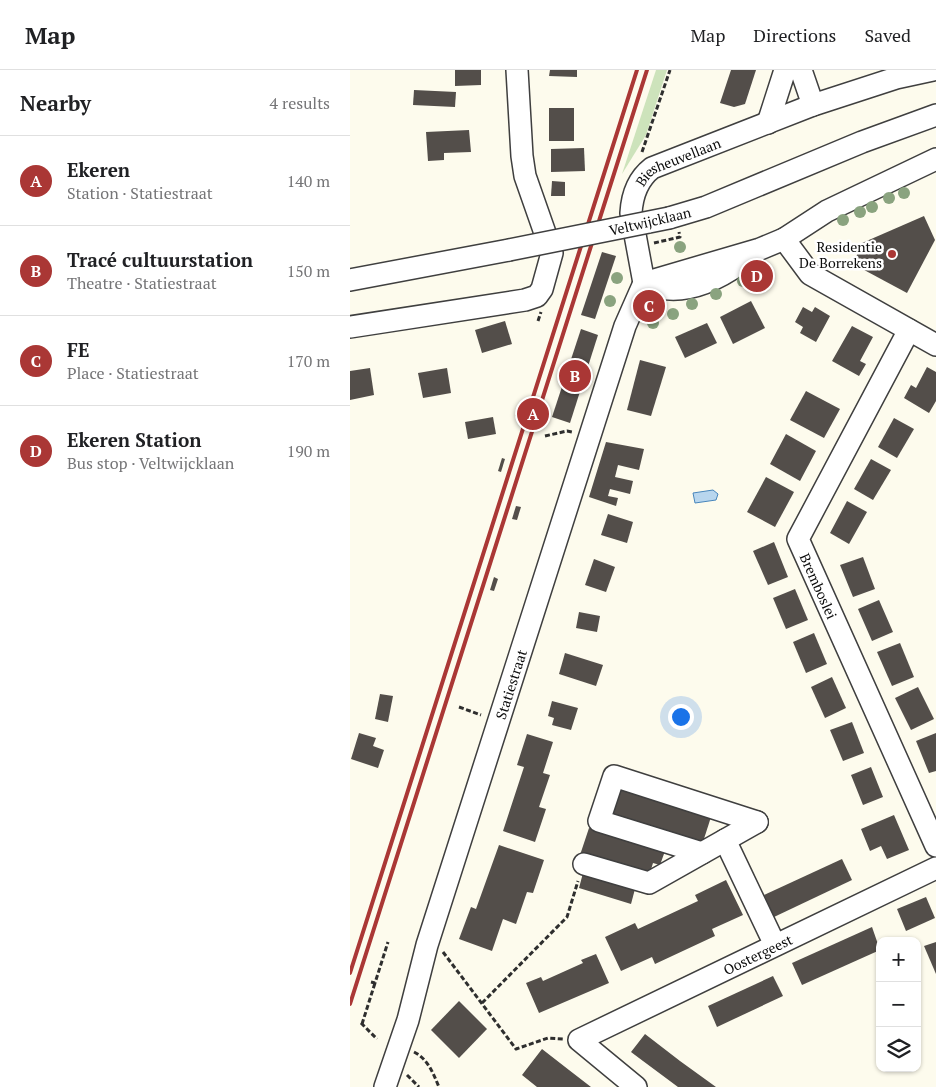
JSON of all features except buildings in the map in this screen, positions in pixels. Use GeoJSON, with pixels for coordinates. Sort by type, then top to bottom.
{"type":"FeatureCollection","features":[{"type":"Feature","properties":{"kind":"street"},"geometry":{"type":"LineString","coordinates":[[350,327],[525,300],[537,296],[542,289],[552,253],[525,176],[517,70]]}},
{"type":"Feature","properties":{"kind":"street"},"geometry":{"type":"LineString","coordinates":[[768,123],[785,70]]}},
{"type":"Feature","properties":{"kind":"street"},"geometry":{"type":"LineString","coordinates":[[801,70],[813,105]]}},
{"type":"Feature","properties":{"kind":"street","name":"Biesheuvellaan"},"geometry":{"type":"LineString","coordinates":[[644,283],[631,213],[631,202],[637,185],[649,170],[663,162],[813,105],[896,78],[933,70]]}},
{"type":"Feature","properties":{"kind":"street","name":"Veltwijcklaan"},"geometry":{"type":"LineString","coordinates":[[350,280],[669,218],[706,207],[862,142],[936,115]]}},
{"type":"Feature","properties":{"kind":"street"},"geometry":{"type":"LineString","coordinates":[[644,283],[668,290],[706,283],[725,274],[760,249],[784,240],[827,211],[936,159]]}},
{"type":"Feature","properties":{"kind":"street"},"geometry":{"type":"LineString","coordinates":[[784,240],[810,274],[936,345]]}},
{"type":"Feature","properties":{"kind":"street","name":"Statiestraat"},"geometry":{"type":"LineString","coordinates":[[385,1087],[408,1020],[427,945],[625,326],[644,283]]}},
{"type":"Feature","properties":{"kind":"street","name":"Bremboslei"},"geometry":{"type":"LineString","coordinates":[[909,330],[798,539],[936,846]]}},
{"type":"Feature","properties":{"kind":"street"},"geometry":{"type":"LineString","coordinates":[[584,864],[649,883],[757,822],[614,776],[599,821],[702,853]]}},
{"type":"Feature","properties":{"kind":"street"},"geometry":{"type":"LineString","coordinates":[[725,840],[775,945]]}},
{"type":"Feature","properties":{"kind":"street","name":"Oostergeest"},"geometry":{"type":"LineString","coordinates":[[579,1040],[936,868]]}},
{"type":"Feature","properties":{"kind":"street"},"geometry":{"type":"LineString","coordinates":[[579,1040],[636,1087]]}},
{"type":"Feature","properties":{"kind":"path"},"geometry":{"type":"LineString","coordinates":[[640,157],[650,133],[670,70]]}},
{"type":"Feature","properties":{"kind":"path"},"geometry":{"type":"LineString","coordinates":[[650,244],[680,237]]}},
{"type":"Feature","properties":{"kind":"path"},"geometry":{"type":"LineString","coordinates":[[545,436],[567,431],[590,437]]}},
{"type":"Feature","properties":{"kind":"path"},"geometry":{"type":"LineString","coordinates":[[459,707],[499,720]]}},
{"type":"Feature","properties":{"kind":"path"},"geometry":{"type":"LineString","coordinates":[[482,1003],[567,918],[584,864]]}},
{"type":"Feature","properties":{"kind":"path"},"geometry":{"type":"LineString","coordinates":[[377,1039],[361,1023],[373,982],[388,942]]}},
{"type":"Feature","properties":{"kind":"path"},"geometry":{"type":"LineString","coordinates":[[427,945],[444,952],[516,1049],[548,1038],[579,1040]]}},
{"type":"Feature","properties":{"kind":"path"},"geometry":{"type":"LineString","coordinates":[[399,1046],[423,1058],[439,1087]]}},
{"type":"Feature","properties":{"kind":"path"},"geometry":{"type":"LineString","coordinates":[[405,1074],[419,1087]]}},
{"type":"Feature","properties":{"kind":"green space"},"geometry":{"type":"Polygon","coordinates":[[[656,70],[667,70],[646,135],[622,174],[656,70]]]}},
{"type":"Feature","properties":{"kind":"water"},"geometry":{"type":"Polygon","coordinates":[[[713,490],[718,494],[716,500],[695,503],[693,493],[713,490]]]}},
{"type":"Feature","properties":{"kind":"railway"},"geometry":{"type":"LineString","coordinates":[[350,973],[637,70]]}},
{"type":"Feature","properties":{"kind":"railway"},"geometry":{"type":"LineString","coordinates":[[350,1004],[647,70]]}},
{"type":"Feature","properties":{"kind":"place","name":"Residentie De Borrekens"},"geometry":{"type":"Point","coordinates":[892,254]}},
{"type":"Feature","properties":{"kind":"place","name":"Ekeren Station"},"geometry":{"type":"Point","coordinates":[757,276]}},
{"type":"Feature","properties":{"kind":"place","name":"FE"},"geometry":{"type":"Point","coordinates":[649,306]}},
{"type":"Feature","properties":{"kind":"place","name":"Tracé cultuurstation"},"geometry":{"type":"Point","coordinates":[575,376]}},
{"type":"Feature","properties":{"kind":"place","name":"Ekeren"},"geometry":{"type":"Point","coordinates":[533,414]}}]}
